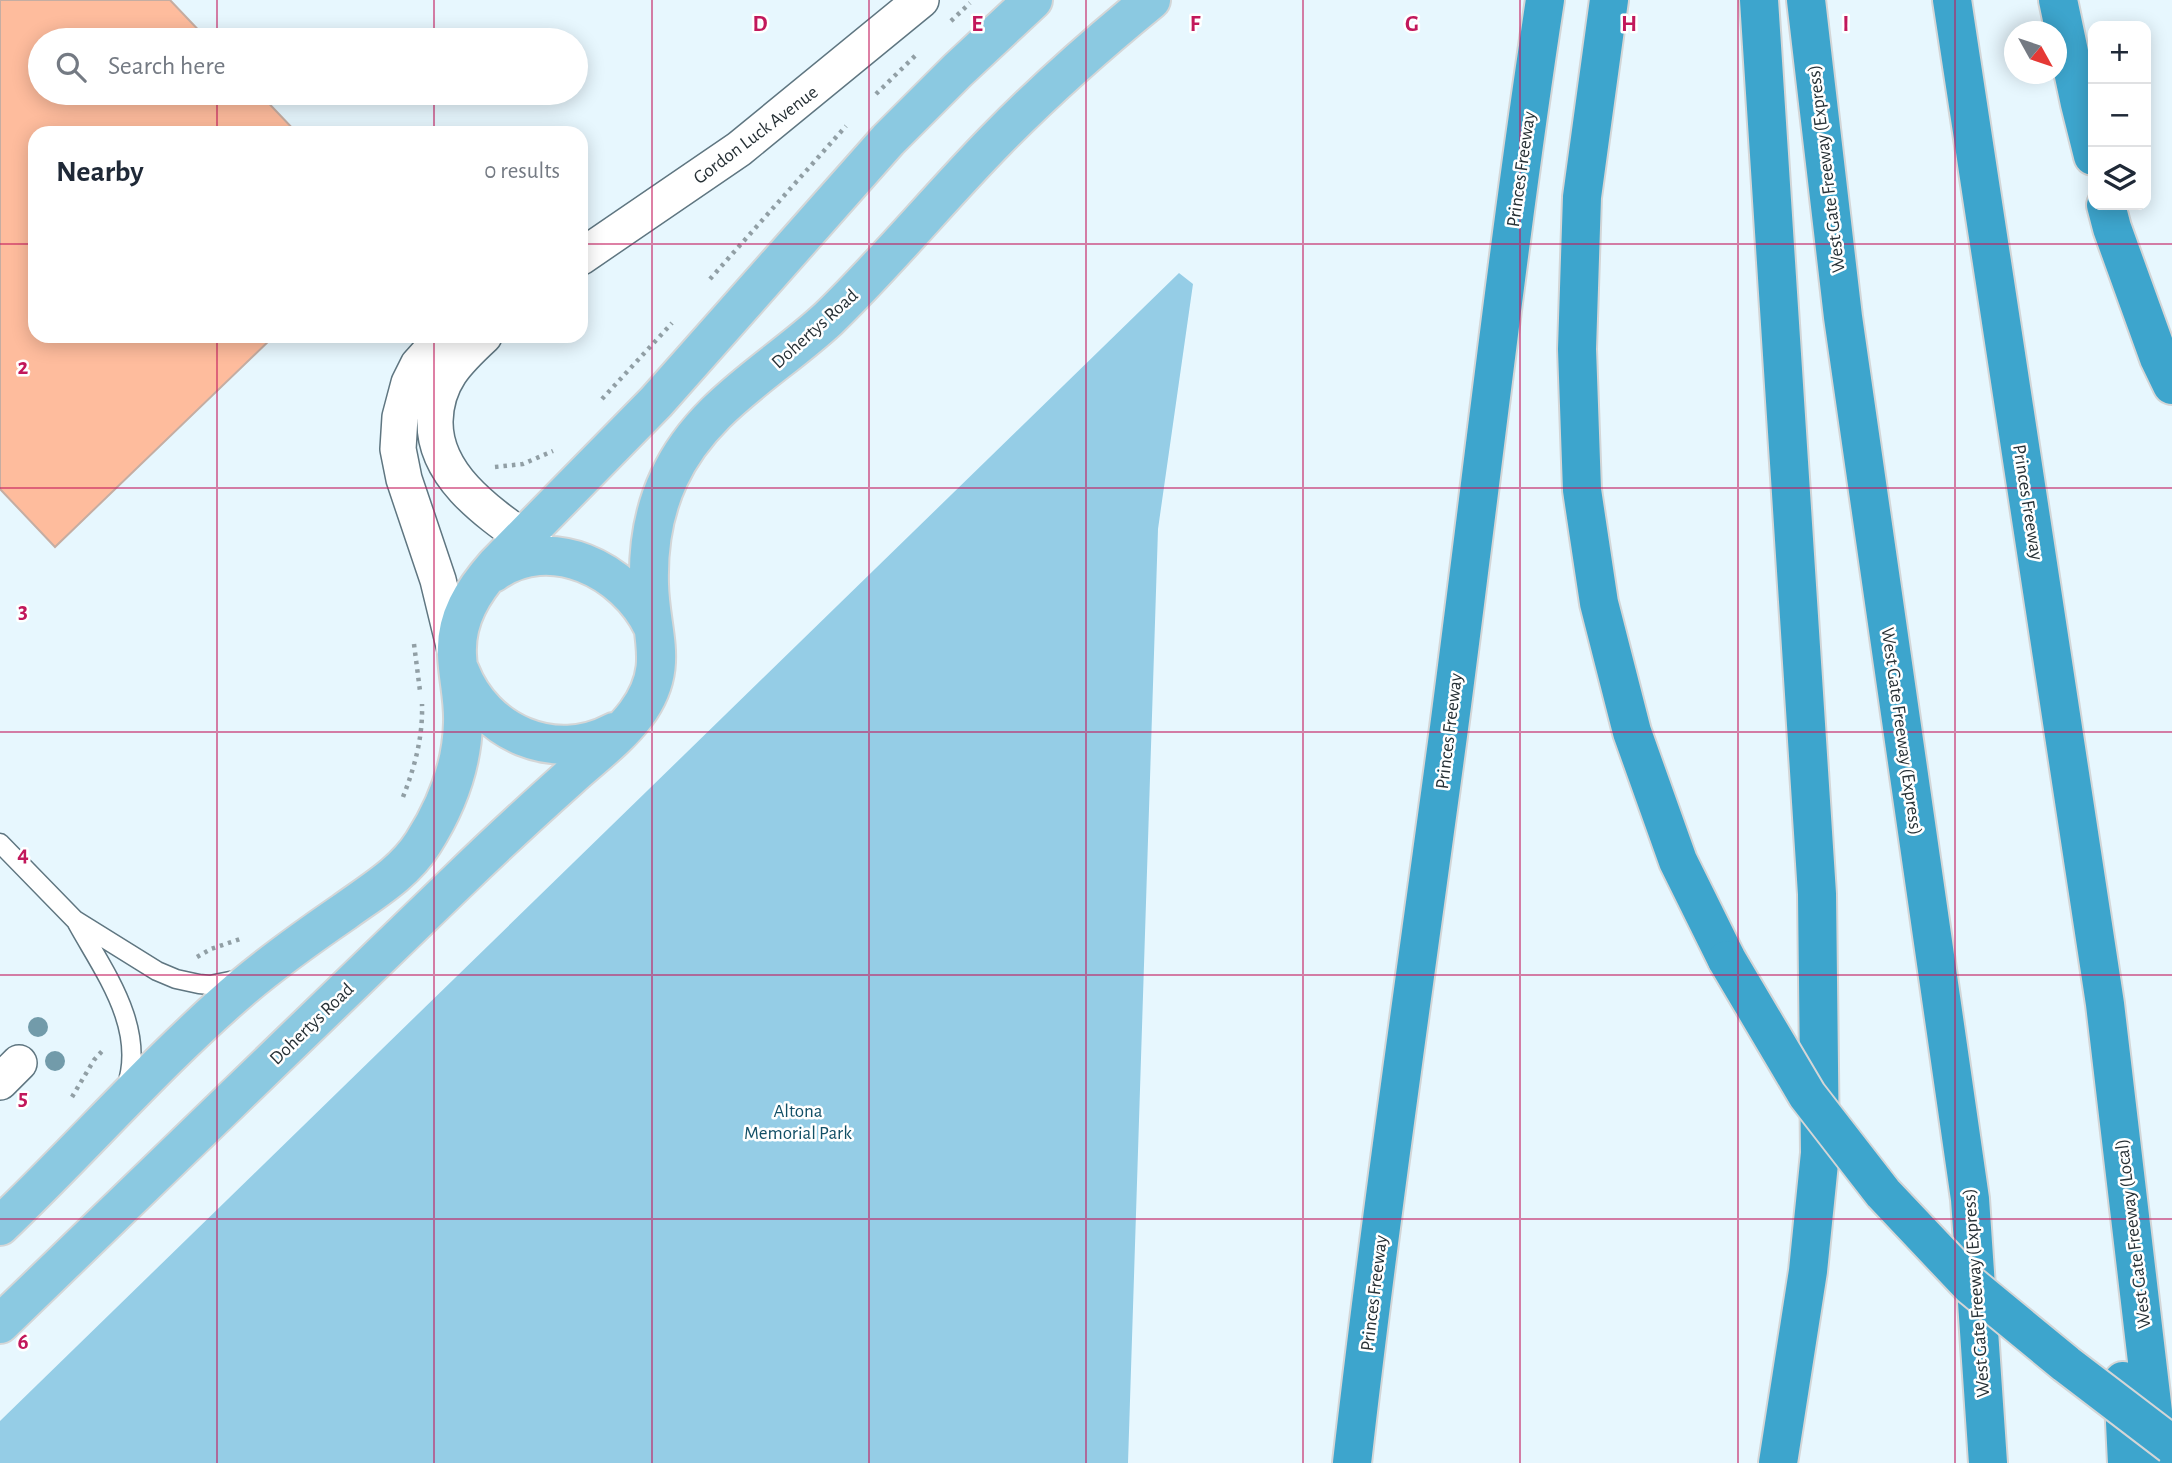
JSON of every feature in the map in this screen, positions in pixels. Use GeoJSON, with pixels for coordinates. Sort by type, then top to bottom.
{"type":"FeatureCollection","features":[{"type":"Feature","properties":{"kind":"highway","name":"Princes Freeway"},"geometry":{"type":"LineString","coordinates":[[1352,1463],[1370,1306],[1449,727],[1519,170],[1545,0]]}},
{"type":"Feature","properties":{"kind":"highway"},"geometry":{"type":"LineString","coordinates":[[1609,0],[1582,197],[1577,349],[1582,490],[1599,603],[1632,732],[1678,861],[1727,960],[1807,1095],[1883,1193],[1969,1285],[2172,1445]]}},
{"type":"Feature","properties":{"kind":"highway"},"geometry":{"type":"LineString","coordinates":[[1759,0],[1817,894],[1819,1153],[1808,1271],[1778,1463]]}},
{"type":"Feature","properties":{"kind":"highway","name":"West Gate Freeway (Express)"},"geometry":{"type":"LineString","coordinates":[[1806,0],[1843,317],[1970,1199],[1988,1463]]}},
{"type":"Feature","properties":{"kind":"highway","name":"Princes Freeway"},"geometry":{"type":"LineString","coordinates":[[1952,0],[2105,1004]]}},
{"type":"Feature","properties":{"kind":"highway"},"geometry":{"type":"LineString","coordinates":[[2058,0],[2091,147]]}},
{"type":"Feature","properties":{"kind":"highway"},"geometry":{"type":"LineString","coordinates":[[2107,210],[2159,358],[2172,384]]}},
{"type":"Feature","properties":{"kind":"highway"},"geometry":{"type":"LineString","coordinates":[[2105,1004],[2127,1463]]}},
{"type":"Feature","properties":{"kind":"highway","name":"West Gate Freeway (Local)"},"geometry":{"type":"LineString","coordinates":[[2105,1004],[2160,1463]]}},
{"type":"Feature","properties":{"kind":"main road"},"geometry":{"type":"LineString","coordinates":[[3,1221],[220,1007],[270,965],[400,871],[422,845],[442,808],[456,771],[463,725],[458,632],[471,597],[479,586],[536,547],[613,447],[692,363],[888,140],[1033,0]]}},
{"type":"Feature","properties":{"kind":"main road","name":"Dohertys Road"},"geometry":{"type":"LineString","coordinates":[[0,1324],[219,1110],[639,710],[653,680],[657,661],[649,585],[649,556],[654,523],[669,478],[691,441],[721,406],[828,319],[892,254],[995,141],[1050,88],[1151,0]]}},
{"type":"Feature","properties":{"kind":"main road"},"geometry":{"type":"LineString","coordinates":[[536,547],[582,562],[612,577],[642,608],[655,636]]}},
{"type":"Feature","properties":{"kind":"main road"},"geometry":{"type":"LineString","coordinates":[[458,661],[464,681],[492,717],[522,737],[536,742],[571,745],[608,736],[625,726]]}},
{"type":"Feature","properties":{"kind":"street","name":"Gordon Luck Avenue"},"geometry":{"type":"LineString","coordinates":[[588,252],[739,149],[921,0]]}},
{"type":"Feature","properties":{"kind":"street"},"geometry":{"type":"LineString","coordinates":[[437,343],[418,365],[409,383],[400,417],[398,449],[404,479],[439,580],[458,661]]}},
{"type":"Feature","properties":{"kind":"street"},"geometry":{"type":"LineString","coordinates":[[476,343],[464,354],[441,386],[435,419],[437,441],[445,464],[463,488],[536,547]]}},
{"type":"Feature","properties":{"kind":"lane"},"geometry":{"type":"LineString","coordinates":[[0,843],[75,920],[157,971],[188,982],[210,985],[255,973],[270,965]]}},
{"type":"Feature","properties":{"kind":"lane"},"geometry":{"type":"LineString","coordinates":[[75,920],[114,989],[128,1025],[132,1063],[129,1078],[111,1116]]}},
{"type":"Feature","properties":{"kind":"green space","name":"Altona Memorial Park"},"geometry":{"type":"Polygon","coordinates":[[[1179,273],[1193,284],[1158,529],[1128,1463],[0,1463],[0,1421],[1179,273]]]}},
{"type":"Feature","properties":{"kind":"building"},"geometry":{"type":"Polygon","coordinates":[[[0,0],[170,0],[197,28],[28,28],[28,105],[270,105],[290,126],[28,126],[28,343],[267,343],[55,547],[0,489],[0,0]]]}}]}
